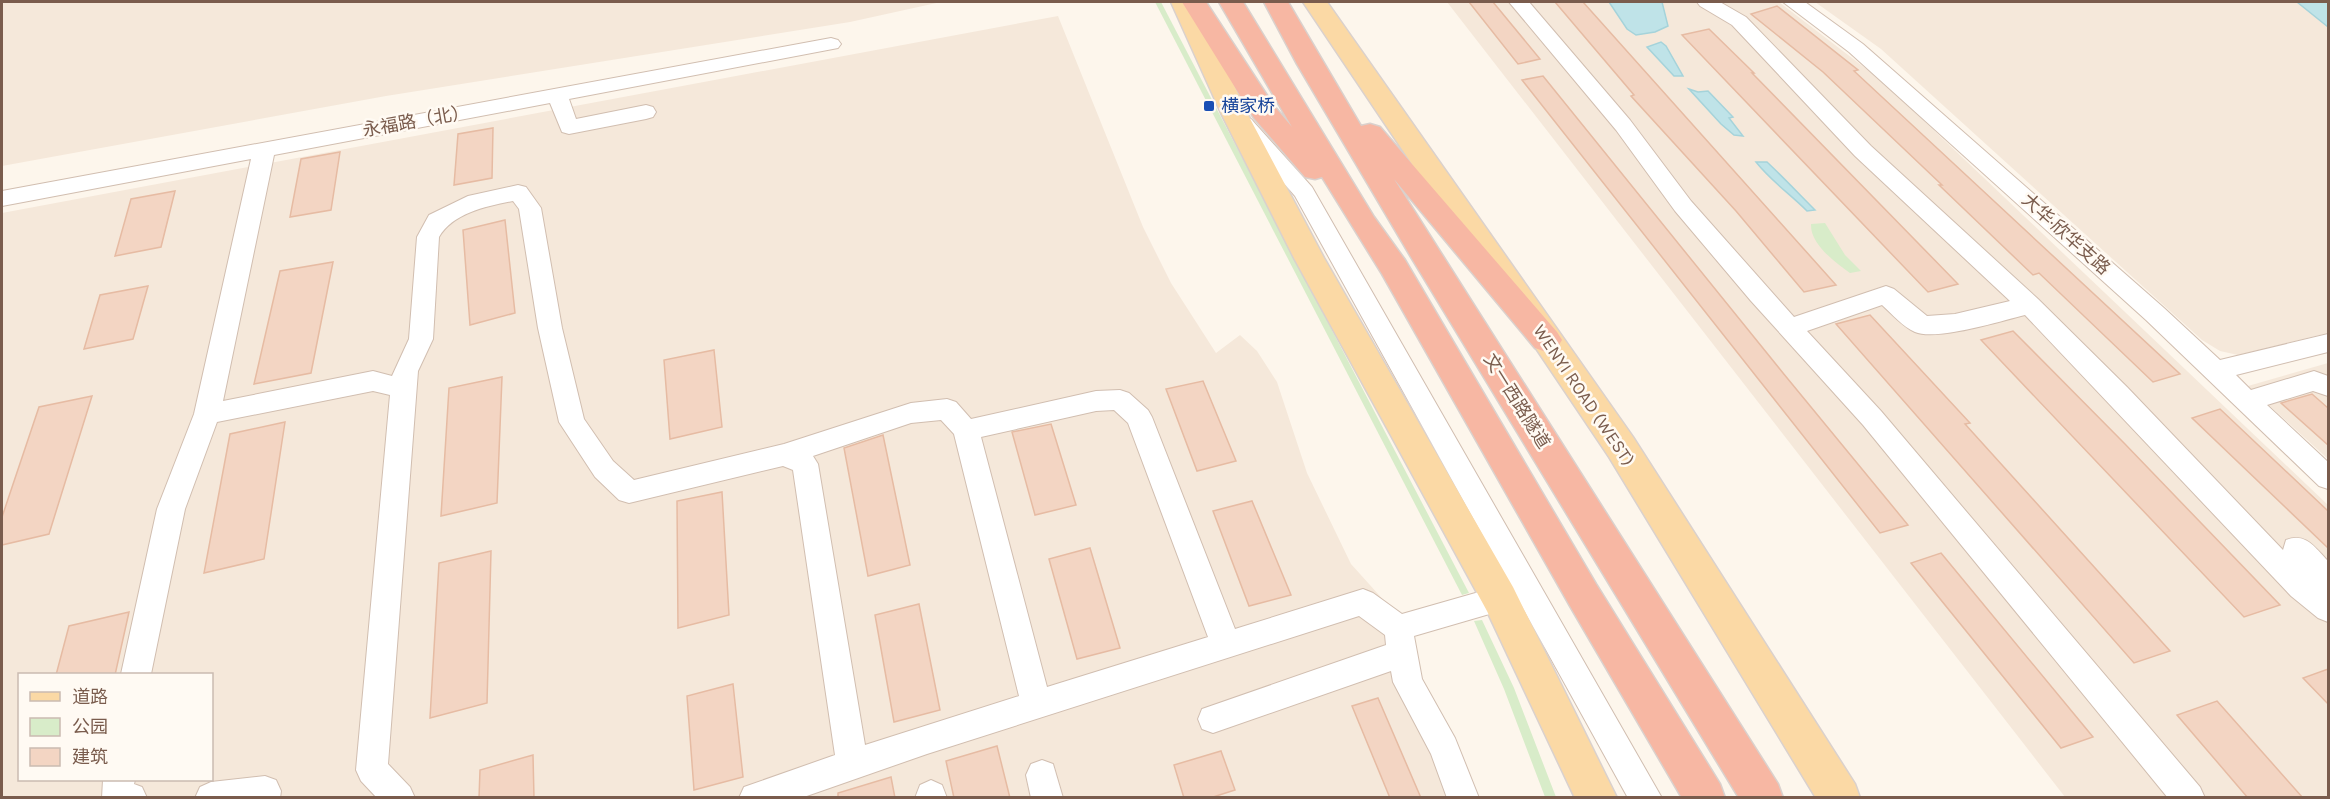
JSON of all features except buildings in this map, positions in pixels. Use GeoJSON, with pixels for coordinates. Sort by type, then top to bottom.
{"type":"FeatureCollection","features":[{"type":"Feature","properties":{"kind":"highway"},"geometry":{"type":"LineString","coordinates":[[1194,2],[1264,112],[1364,224]]}},
{"type":"Feature","properties":{"kind":"highway"},"geometry":{"type":"LineString","coordinates":[[1231,2],[1364,224],[1394,268],[1583,595],[1705,798]]}},
{"type":"Feature","properties":{"kind":"highway","name":"文一西路隧道"},"geometry":{"type":"LineString","coordinates":[[1276,2],[1310,64],[1422,250],[1763,798]]}},
{"type":"Feature","properties":{"kind":"highway"},"geometry":{"type":"LineString","coordinates":[[1310,64],[1546,339]]}},
{"type":"Feature","properties":{"kind":"main road"},"geometry":{"type":"LineString","coordinates":[[1183,2],[1234,112],[1310,258],[1500,599],[1597,798]]}},
{"type":"Feature","properties":{"kind":"main road","name":"WENYI ROAD (WEST)"},"geometry":{"type":"LineString","coordinates":[[1315,2],[1627,457],[1840,798]]}},
{"type":"Feature","properties":{"kind":"street"},"geometry":{"type":"LineString","coordinates":[[1519,2],[1623,125],[1683,206],[1789,328],[1872,418],[2190,798]]}},
{"type":"Feature","properties":{"kind":"street"},"geometry":{"type":"LineString","coordinates":[[1707,2],[1739,21],[1887,175],[2030,305],[2301,587],[2328,609]]}},
{"type":"Feature","properties":{"kind":"street","name":"大华·欣华支路"},"geometry":{"type":"LineString","coordinates":[[1793,2],[1856,48],[2155,314],[2328,478]]}},
{"type":"Feature","properties":{"kind":"street","name":"永福路（北）"},"geometry":{"type":"LineString","coordinates":[[2,198],[831,44]]}},
{"type":"Feature","properties":{"kind":"street"},"geometry":{"type":"LineString","coordinates":[[557,95],[569,126],[646,112]]}},
{"type":"Feature","properties":{"kind":"street"},"geometry":{"type":"LineString","coordinates":[[1234,112],[1304,192],[1646,798]]}},
{"type":"Feature","properties":{"kind":"street"},"geometry":{"type":"LineString","coordinates":[[136,673],[171,509],[207,414],[264,149]]}},
{"type":"Feature","properties":{"kind":"street"},"geometry":{"type":"LineString","coordinates":[[399,798],[372,770],[403,388],[405,371],[421,339],[428,237],[437,221],[476,201],[518,192],[530,208],[550,328],[572,422],[604,469],[629,492],[784,455],[911,413],[948,409],[966,429],[1037,705]]}},
{"type":"Feature","properties":{"kind":"street"},"geometry":{"type":"LineString","coordinates":[[1789,328],[1886,295],[1922,325],[1955,324],[2030,305]]}},
{"type":"Feature","properties":{"kind":"street"},"geometry":{"type":"LineString","coordinates":[[2216,371],[2328,343]]}},
{"type":"Feature","properties":{"kind":"street"},"geometry":{"type":"LineString","coordinates":[[207,414],[373,381],[403,388]]}},
{"type":"Feature","properties":{"kind":"street"},"geometry":{"type":"LineString","coordinates":[[2247,401],[2314,381],[2328,386]]}},
{"type":"Feature","properties":{"kind":"street"},"geometry":{"type":"LineString","coordinates":[[966,429],[1096,400],[1120,400],[1140,417],[1226,645]]}},
{"type":"Feature","properties":{"kind":"street"},"geometry":{"type":"LineString","coordinates":[[784,455],[805,464],[852,765]]}},
{"type":"Feature","properties":{"kind":"street"},"geometry":{"type":"LineString","coordinates":[[2296,548],[2328,579]]}},
{"type":"Feature","properties":{"kind":"street"},"geometry":{"type":"LineString","coordinates":[[1213,719],[1500,599]]}},
{"type":"Feature","properties":{"kind":"street"},"geometry":{"type":"LineString","coordinates":[[755,798],[1037,705],[1363,602],[1401,641],[1408,682],[1444,748],[1463,798]]}},
{"type":"Feature","properties":{"kind":"street"},"geometry":{"type":"LineString","coordinates":[[119,781],[117,796],[131,798]]}},
{"type":"Feature","properties":{"kind":"street"},"geometry":{"type":"LineString","coordinates":[[211,798],[265,791],[264,798]]}},
{"type":"Feature","properties":{"kind":"shaded area"},"geometry":{"type":"Polygon","coordinates":[[[2,2],[941,2],[850,22],[386,96],[2,166],[2,2]]]}},
{"type":"Feature","properties":{"kind":"shaded area"},"geometry":{"type":"Polygon","coordinates":[[[1447,2],[1779,2],[1882,81],[2328,505],[2328,797],[2065,797],[1447,2]]]}},
{"type":"Feature","properties":{"kind":"shaded area"},"geometry":{"type":"Polygon","coordinates":[[[1815,2],[2328,2],[2328,333],[2238,355],[2220,351],[2202,340],[1881,49],[1815,2]]]}},
{"type":"Feature","properties":{"kind":"shaded area"},"geometry":{"type":"Polygon","coordinates":[[[1058,16],[1143,227],[1171,283],[1216,353],[1240,335],[1257,351],[1277,382],[1307,473],[1351,564],[1388,605],[1478,797],[2,798],[2,213],[1058,16]]]}},
{"type":"Feature","properties":{"kind":"shaded area"},"geometry":{"type":"Polygon","coordinates":[[[2328,363],[2328,459],[2248,386],[2328,363]]]}},
{"type":"Feature","properties":{"kind":"green space"},"geometry":{"type":"Polygon","coordinates":[[[1155,2],[1161,2],[1469,593],[1462,595],[1155,2]]]}},
{"type":"Feature","properties":{"kind":"green space"},"geometry":{"type":"Polygon","coordinates":[[[1825,223],[1845,255],[1861,271],[1850,273],[1819,245],[1811,224],[1825,223]]]}},
{"type":"Feature","properties":{"kind":"green space"},"geometry":{"type":"Polygon","coordinates":[[[1482,620],[1514,688],[1556,797],[1545,797],[1504,689],[1474,621],[1482,620]]]}},
{"type":"Feature","properties":{"kind":"water"},"geometry":{"type":"Polygon","coordinates":[[[1609,2],[1662,2],[1668,26],[1655,32],[1636,35],[1627,29],[1609,2]]]}},
{"type":"Feature","properties":{"kind":"water"},"geometry":{"type":"Polygon","coordinates":[[[2297,2],[2328,2],[2328,27],[2297,2]]]}},
{"type":"Feature","properties":{"kind":"water"},"geometry":{"type":"Polygon","coordinates":[[[1661,42],[1666,46],[1683,76],[1674,76],[1647,47],[1661,42]]]}},
{"type":"Feature","properties":{"kind":"water"},"geometry":{"type":"Polygon","coordinates":[[[1689,89],[1698,92],[1708,91],[1733,117],[1729,118],[1743,136],[1734,135],[1721,124],[1689,89]]]}},
{"type":"Feature","properties":{"kind":"water"},"geometry":{"type":"Polygon","coordinates":[[[1756,162],[1767,162],[1815,210],[1807,211],[1756,162]]]}},
{"type":"Feature","properties":{"kind":"place","name":"横家桥"},"geometry":{"type":"Point","coordinates":[1209,106]}}]}
